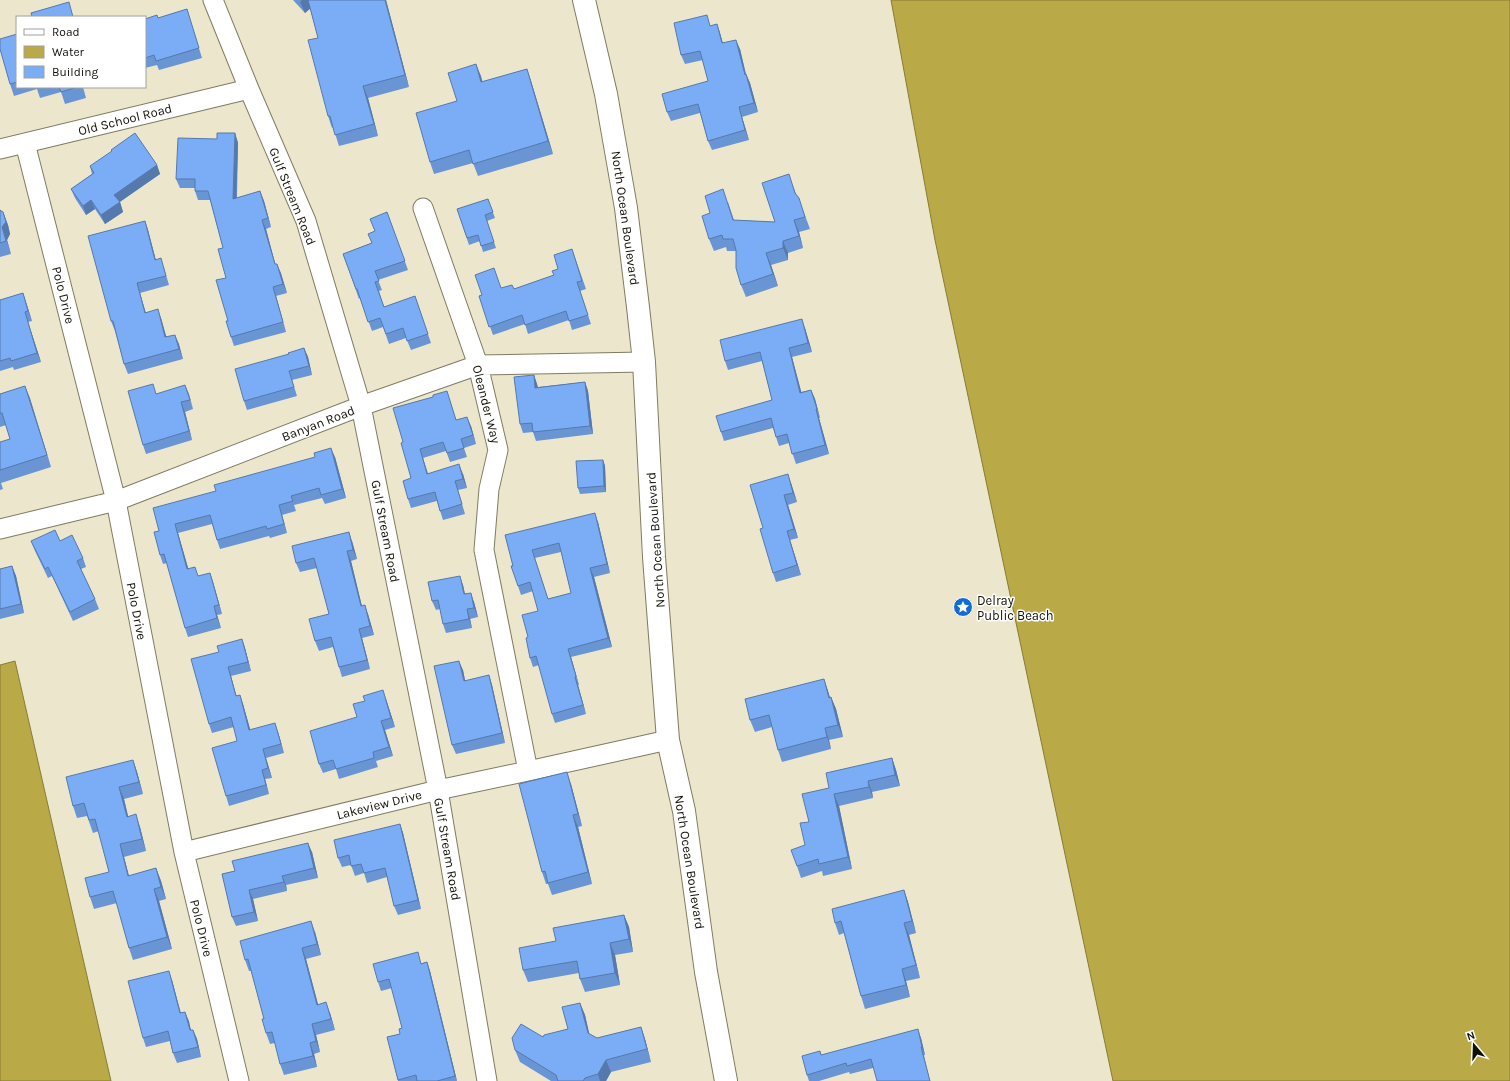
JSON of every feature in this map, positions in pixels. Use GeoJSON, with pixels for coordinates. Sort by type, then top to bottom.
{"type":"FeatureCollection","features":[{"type":"Feature","properties":{"kind":"main road","name":"North Ocean Boulevard"},"geometry":{"type":"LineString","coordinates":[[584,0],[606,94],[625,200],[644,362],[654,557],[668,740],[684,811],[706,972],[726,1081]]}},
{"type":"Feature","properties":{"kind":"street","name":"Gulf Stream Road"},"geometry":{"type":"LineString","coordinates":[[213,0],[249,89],[306,221],[361,406],[438,790],[487,1081]]}},
{"type":"Feature","properties":{"kind":"street","name":"Old School Road"},"geometry":{"type":"LineString","coordinates":[[0,149],[249,89]]}},
{"type":"Feature","properties":{"kind":"street","name":"Polo Drive"},"geometry":{"type":"LineString","coordinates":[[25,143],[116,501],[184,852],[239,1081]]}},
{"type":"Feature","properties":{"kind":"street","name":"Oleander Way"},"geometry":{"type":"LineString","coordinates":[[422,208],[478,365],[498,450],[490,489],[484,550],[528,771]]}},
{"type":"Feature","properties":{"kind":"street","name":"Banyan Road"},"geometry":{"type":"LineString","coordinates":[[0,529],[116,501],[361,406],[478,365],[644,362]]}},
{"type":"Feature","properties":{"kind":"street","name":"Lakeview Drive"},"geometry":{"type":"LineString","coordinates":[[184,852],[438,790],[668,740]]}},
{"type":"Feature","properties":{"kind":"water"},"geometry":{"type":"Polygon","coordinates":[[[891,0],[1510,0],[1510,1081],[1113,1081],[935,240],[891,0]]]}},
{"type":"Feature","properties":{"kind":"water"},"geometry":{"type":"Polygon","coordinates":[[[15,661],[111,1081],[0,1081],[0,665],[15,661]]]}},
{"type":"Feature","properties":{"kind":"building"},"geometry":{"type":"Polygon","coordinates":[[[308,0],[385,0],[405,75],[363,86],[374,124],[335,135],[330,116],[328,116],[308,40],[318,38],[308,0]]]}},
{"type":"Feature","properties":{"kind":"building"},"geometry":{"type":"Polygon","coordinates":[[[69,2],[73,16],[32,16],[31,13],[69,2]]]}},
{"type":"Feature","properties":{"kind":"building"},"geometry":{"type":"Polygon","coordinates":[[[187,9],[199,48],[156,61],[154,55],[146,58],[146,19],[157,15],[158,18],[187,9]]]}},
{"type":"Feature","properties":{"kind":"building"},"geometry":{"type":"Polygon","coordinates":[[[707,15],[710,26],[717,24],[722,43],[736,40],[754,103],[739,107],[745,130],[708,141],[698,104],[667,112],[662,94],[708,81],[700,51],[681,55],[674,23],[707,15]]]}},
{"type":"Feature","properties":{"kind":"building"},"geometry":{"type":"Polygon","coordinates":[[[16,34],[16,82],[10,84],[0,49],[0,39],[16,34]]]}},
{"type":"Feature","properties":{"kind":"building"},"geometry":{"type":"Polygon","coordinates":[[[476,64],[481,82],[527,69],[548,141],[473,164],[469,150],[430,162],[416,113],[457,101],[448,73],[476,64]]]}},
{"type":"Feature","properties":{"kind":"building"},"geometry":{"type":"Polygon","coordinates":[[[59,88],[74,88],[61,92],[59,88]]]}},
{"type":"Feature","properties":{"kind":"building"},"geometry":{"type":"Polygon","coordinates":[[[135,133],[157,165],[114,195],[120,202],[101,215],[91,200],[83,206],[71,189],[94,173],[90,166],[135,133]]]}},
{"type":"Feature","properties":{"kind":"building"},"geometry":{"type":"Polygon","coordinates":[[[217,133],[235,133],[233,199],[260,191],[268,218],[262,220],[275,264],[277,264],[283,284],[273,287],[283,322],[231,337],[216,280],[226,278],[218,249],[223,248],[208,191],[195,191],[195,179],[176,179],[178,138],[217,139],[217,133]]]}},
{"type":"Feature","properties":{"kind":"building"},"geometry":{"type":"Polygon","coordinates":[[[789,174],[805,217],[794,220],[799,236],[783,241],[783,248],[766,253],[773,274],[741,285],[736,268],[736,250],[733,239],[723,239],[722,235],[709,239],[702,216],[710,213],[705,196],[723,189],[733,220],[775,222],[762,183],[789,174]]]}},
{"type":"Feature","properties":{"kind":"building"},"geometry":{"type":"Polygon","coordinates":[[[488,199],[493,212],[485,215],[494,242],[481,246],[478,235],[467,238],[457,209],[488,199]]]}},
{"type":"Feature","properties":{"kind":"building"},"geometry":{"type":"Polygon","coordinates":[[[0,210],[3,212],[6,222],[2,227],[6,241],[0,243],[0,210]]]}},
{"type":"Feature","properties":{"kind":"building"},"geometry":{"type":"Polygon","coordinates":[[[387,212],[405,261],[375,271],[379,281],[375,282],[384,307],[415,296],[428,334],[407,341],[403,328],[386,334],[380,318],[368,322],[343,254],[372,243],[368,234],[375,231],[370,219],[387,212]]]}},
{"type":"Feature","properties":{"kind":"building"},"geometry":{"type":"Polygon","coordinates":[[[145,221],[155,260],[161,258],[166,276],[137,283],[145,313],[158,309],[165,337],[175,335],[179,349],[124,364],[88,236],[145,221]]]}},
{"type":"Feature","properties":{"kind":"building"},"geometry":{"type":"Polygon","coordinates":[[[572,249],[582,281],[577,282],[588,315],[569,321],[566,311],[525,325],[522,315],[489,327],[479,296],[482,295],[475,275],[494,268],[501,288],[512,285],[514,289],[554,275],[552,271],[558,269],[554,255],[572,249]]]}},
{"type":"Feature","properties":{"kind":"building"},"geometry":{"type":"Polygon","coordinates":[[[23,293],[28,311],[25,312],[37,353],[11,361],[10,358],[0,361],[0,300],[23,293]]]}},
{"type":"Feature","properties":{"kind":"building"},"geometry":{"type":"Polygon","coordinates":[[[802,319],[808,343],[789,348],[800,393],[811,390],[825,445],[792,454],[787,434],[776,437],[771,418],[721,432],[716,416],[772,400],[760,352],[725,361],[720,340],[802,319]]]}},
{"type":"Feature","properties":{"kind":"building"},"geometry":{"type":"Polygon","coordinates":[[[304,348],[309,366],[289,371],[294,387],[244,401],[235,369],[289,354],[288,353],[304,348]]]}},
{"type":"Feature","properties":{"kind":"building"},"geometry":{"type":"Polygon","coordinates":[[[534,375],[535,388],[585,382],[590,426],[533,432],[532,423],[520,424],[514,377],[534,375]]]}},
{"type":"Feature","properties":{"kind":"building"},"geometry":{"type":"Polygon","coordinates":[[[153,384],[156,394],[185,385],[190,400],[181,402],[189,431],[143,445],[128,391],[153,384]]]}},
{"type":"Feature","properties":{"kind":"building"},"geometry":{"type":"Polygon","coordinates":[[[25,386],[47,455],[0,470],[0,442],[10,439],[2,413],[0,413],[0,394],[25,386]]]}},
{"type":"Feature","properties":{"kind":"building"},"geometry":{"type":"Polygon","coordinates":[[[447,391],[456,420],[467,417],[473,435],[461,439],[464,448],[447,453],[443,442],[420,449],[427,474],[459,464],[463,479],[455,481],[462,504],[440,511],[435,492],[408,499],[403,481],[411,478],[401,443],[403,442],[393,408],[433,397],[433,395],[447,391]]]}},
{"type":"Feature","properties":{"kind":"building"},"geometry":{"type":"Polygon","coordinates":[[[331,448],[342,489],[321,495],[319,488],[291,496],[293,501],[279,505],[284,524],[267,529],[266,526],[217,540],[210,515],[175,524],[187,569],[195,567],[198,576],[210,573],[219,605],[214,606],[217,618],[185,628],[164,554],[160,555],[154,532],[159,531],[153,508],[216,491],[214,485],[315,457],[314,453],[331,448]]]}},
{"type":"Feature","properties":{"kind":"building"},"geometry":{"type":"Polygon","coordinates":[[[603,460],[604,486],[578,488],[576,461],[603,460]]]}},
{"type":"Feature","properties":{"kind":"building"},"geometry":{"type":"Polygon","coordinates":[[[788,474],[793,493],[784,495],[794,529],[787,531],[797,565],[773,573],[760,529],[763,528],[750,485],[788,474]]]}},
{"type":"Feature","properties":{"kind":"building"},"geometry":{"type":"Polygon","coordinates":[[[595,513],[607,564],[590,568],[608,638],[568,649],[583,705],[552,714],[536,656],[530,658],[526,638],[528,637],[522,615],[538,611],[530,582],[518,586],[511,566],[513,566],[505,535],[595,513]],[[559,543],[532,550],[548,599],[571,593],[559,543]]]}},
{"type":"Feature","properties":{"kind":"building"},"geometry":{"type":"Polygon","coordinates":[[[55,530],[60,541],[72,535],[83,558],[77,561],[95,599],[70,612],[48,567],[45,569],[31,541],[55,530]]]}},
{"type":"Feature","properties":{"kind":"building"},"geometry":{"type":"Polygon","coordinates":[[[349,532],[353,550],[347,551],[361,606],[365,605],[370,626],[359,629],[367,660],[339,667],[331,637],[315,641],[309,619],[329,614],[314,558],[296,563],[292,546],[349,532]]]}},
{"type":"Feature","properties":{"kind":"building"},"geometry":{"type":"Polygon","coordinates":[[[12,566],[21,604],[0,609],[0,569],[12,566]]]}},
{"type":"Feature","properties":{"kind":"building"},"geometry":{"type":"Polygon","coordinates":[[[460,576],[464,594],[471,593],[474,608],[467,609],[469,619],[443,624],[438,600],[432,601],[428,582],[460,576]]]}},
{"type":"Feature","properties":{"kind":"building"},"geometry":{"type":"Polygon","coordinates":[[[242,639],[248,662],[228,667],[236,696],[240,695],[249,730],[275,723],[281,744],[263,749],[268,768],[262,770],[266,785],[226,796],[212,748],[237,741],[231,717],[209,724],[191,659],[219,652],[217,646],[242,639]]]}},
{"type":"Feature","properties":{"kind":"building"},"geometry":{"type":"Polygon","coordinates":[[[459,661],[464,681],[489,675],[502,733],[452,745],[434,666],[459,661]]]}},
{"type":"Feature","properties":{"kind":"building"},"geometry":{"type":"Polygon","coordinates":[[[824,679],[829,698],[831,697],[838,725],[825,728],[827,737],[778,750],[769,715],[750,720],[745,699],[824,679]]]}},
{"type":"Feature","properties":{"kind":"building"},"geometry":{"type":"Polygon","coordinates":[[[383,690],[391,718],[381,721],[389,747],[373,752],[374,758],[336,769],[333,760],[319,764],[310,731],[357,717],[353,704],[365,701],[363,696],[383,690]]]}},
{"type":"Feature","properties":{"kind":"building"},"geometry":{"type":"Polygon","coordinates":[[[892,758],[895,775],[868,781],[869,787],[834,794],[848,857],[819,864],[818,859],[797,866],[791,850],[805,845],[800,823],[809,822],[802,794],[829,788],[826,773],[892,758]]]}},
{"type":"Feature","properties":{"kind":"building"},"geometry":{"type":"Polygon","coordinates":[[[133,760],[139,782],[119,787],[127,817],[136,814],[142,839],[120,844],[128,876],[156,868],[161,887],[154,889],[167,937],[129,948],[113,891],[90,897],[85,878],[109,872],[95,819],[89,820],[84,803],[73,806],[66,777],[133,760]]]}},
{"type":"Feature","properties":{"kind":"building"},"geometry":{"type":"Polygon","coordinates":[[[567,772],[578,814],[573,815],[588,872],[548,883],[545,871],[542,872],[519,784],[567,772]]]}},
{"type":"Feature","properties":{"kind":"building"},"geometry":{"type":"Polygon","coordinates":[[[400,824],[418,900],[394,906],[385,868],[364,873],[361,864],[351,866],[349,855],[338,858],[334,840],[400,824]]]}},
{"type":"Feature","properties":{"kind":"building"},"geometry":{"type":"Polygon","coordinates":[[[308,843],[314,868],[282,876],[284,882],[249,890],[254,912],[232,917],[222,874],[235,871],[232,861],[308,843]]]}},
{"type":"Feature","properties":{"kind":"building"},"geometry":{"type":"Polygon","coordinates":[[[904,890],[912,921],[904,923],[916,965],[902,969],[906,985],[861,996],[841,921],[835,923],[832,909],[904,890]]]}},
{"type":"Feature","properties":{"kind":"building"},"geometry":{"type":"Polygon","coordinates":[[[624,915],[629,939],[610,943],[615,973],[580,979],[577,961],[523,970],[519,948],[556,941],[553,928],[624,915]]]}},
{"type":"Feature","properties":{"kind":"building"},"geometry":{"type":"Polygon","coordinates":[[[311,921],[317,944],[302,948],[317,1005],[326,1002],[331,1019],[312,1024],[316,1041],[310,1043],[313,1056],[280,1064],[272,1032],[266,1033],[262,1019],[264,1019],[248,959],[245,960],[240,941],[311,921]]]}},
{"type":"Feature","properties":{"kind":"building"},"geometry":{"type":"Polygon","coordinates":[[[418,952],[421,964],[427,962],[455,1076],[437,1081],[417,1081],[416,1075],[398,1080],[387,1037],[400,1034],[399,1029],[402,1028],[389,979],[378,982],[373,964],[418,952]]]}},
{"type":"Feature","properties":{"kind":"building"},"geometry":{"type":"Polygon","coordinates":[[[169,971],[180,1013],[185,1012],[190,1030],[193,1030],[198,1047],[173,1053],[168,1031],[143,1038],[128,981],[169,971]]]}},
{"type":"Feature","properties":{"kind":"building"},"geometry":{"type":"Polygon","coordinates":[[[580,1003],[588,1033],[597,1038],[641,1027],[647,1049],[606,1060],[598,1074],[585,1078],[583,1081],[558,1081],[556,1075],[515,1050],[512,1038],[521,1024],[543,1037],[544,1035],[568,1029],[562,1007],[580,1003]]]}},
{"type":"Feature","properties":{"kind":"building"},"geometry":{"type":"Polygon","coordinates":[[[918,1029],[930,1081],[877,1081],[871,1059],[847,1066],[846,1063],[807,1075],[802,1056],[820,1051],[821,1055],[918,1029]]]}},
{"type":"Feature","properties":{"kind":"place","name":"Delray Public Beach"},"geometry":{"type":"Point","coordinates":[963,607]}}]}
